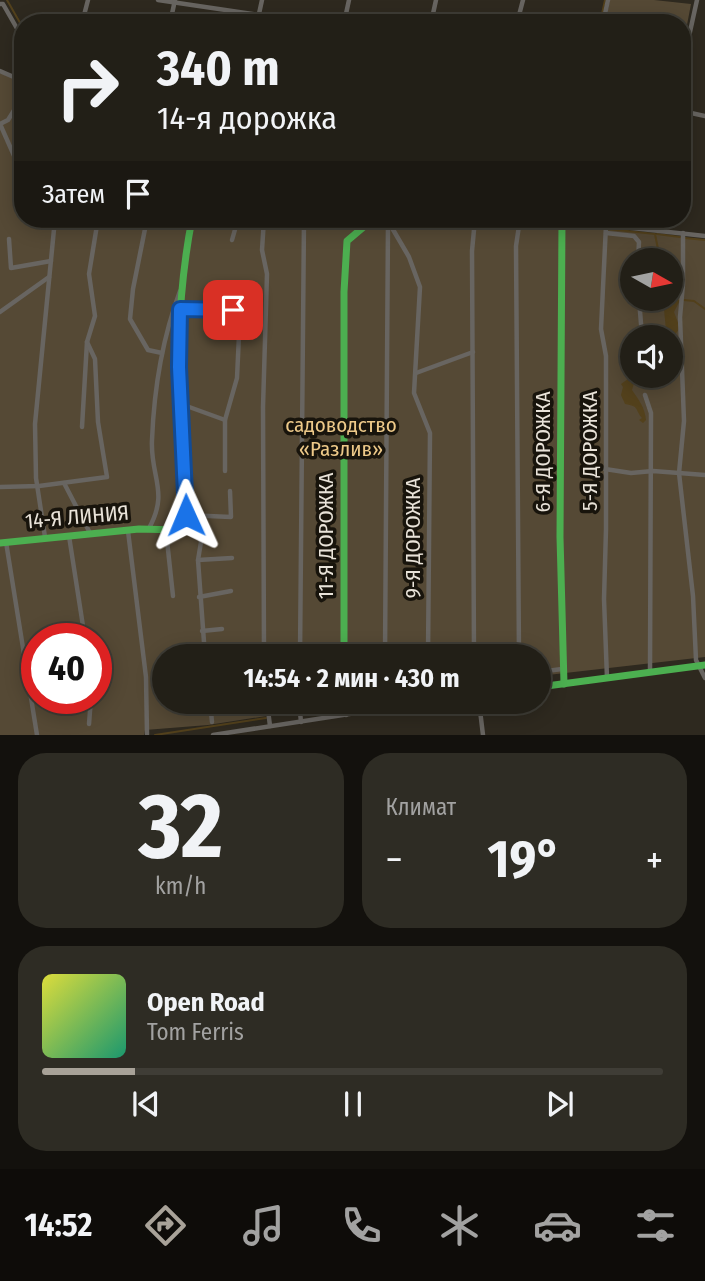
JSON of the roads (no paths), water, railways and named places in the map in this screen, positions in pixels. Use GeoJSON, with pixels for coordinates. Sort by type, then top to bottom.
{"type":"FeatureCollection","features":[{"type":"Feature","properties":{"kind":"street"},"geometry":{"type":"LineString","coordinates":[[158,0],[252,14]]}},
{"type":"Feature","properties":{"kind":"street"},"geometry":{"type":"LineString","coordinates":[[691,27],[697,0]]}},
{"type":"Feature","properties":{"kind":"street"},"geometry":{"type":"LineString","coordinates":[[0,4],[8,10],[14,22]]}},
{"type":"Feature","properties":{"kind":"street"},"geometry":{"type":"LineString","coordinates":[[14,110],[8,120],[0,124],[14,156]]}},
{"type":"Feature","properties":{"kind":"street"},"geometry":{"type":"LineString","coordinates":[[46,537],[36,478],[35,424],[54,228]]}},
{"type":"Feature","properties":{"kind":"street"},"geometry":{"type":"LineString","coordinates":[[82,427],[87,342],[95,316],[89,274],[97,228]]}},
{"type":"Feature","properties":{"kind":"street"},"geometry":{"type":"LineString","coordinates":[[144,228],[131,319],[148,350],[162,353]]}},
{"type":"Feature","properties":{"kind":"street"},"geometry":{"type":"LineString","coordinates":[[173,596],[166,531],[178,530],[186,516],[180,309],[185,250],[190,228]]}},
{"type":"Feature","properties":{"kind":"street"},"geometry":{"type":"LineString","coordinates":[[232,240],[235,228]]}},
{"type":"Feature","properties":{"kind":"street"},"geometry":{"type":"LineString","coordinates":[[263,228],[262,250],[267,274],[263,407],[264,644]]}},
{"type":"Feature","properties":{"kind":"street"},"geometry":{"type":"LineString","coordinates":[[300,644],[304,228]]}},
{"type":"Feature","properties":{"kind":"street","name":"11-Я ДОРОЖКА"},"geometry":{"type":"LineString","coordinates":[[344,644],[344,292],[347,241],[362,228]]}},
{"type":"Feature","properties":{"kind":"street"},"geometry":{"type":"LineString","coordinates":[[385,644],[388,228]]}},
{"type":"Feature","properties":{"kind":"street","name":"9-Я ДОРОЖКА"},"geometry":{"type":"LineString","coordinates":[[393,228],[409,257],[420,287],[415,399],[430,433],[428,644]]}},
{"type":"Feature","properties":{"kind":"street"},"geometry":{"type":"LineString","coordinates":[[474,228],[472,251],[474,644]]}},
{"type":"Feature","properties":{"kind":"street"},"geometry":{"type":"LineString","coordinates":[[519,228],[516,246],[519,644]]}},
{"type":"Feature","properties":{"kind":"street","name":"6-Я ДОРОЖКА"},"geometry":{"type":"LineString","coordinates":[[562,228],[560,537],[564,684]]}},
{"type":"Feature","properties":{"kind":"street","name":"5-Я ДОРОЖКА"},"geometry":{"type":"LineString","coordinates":[[606,228],[601,329],[606,356],[604,599],[607,678]]}},
{"type":"Feature","properties":{"kind":"street"},"geometry":{"type":"LineString","coordinates":[[638,228],[705,236]]}},
{"type":"Feature","properties":{"kind":"street"},"geometry":{"type":"LineString","coordinates":[[606,233],[634,236],[639,242],[639,248]]}},
{"type":"Feature","properties":{"kind":"street"},"geometry":{"type":"LineString","coordinates":[[683,233],[680,317],[684,421],[679,472],[701,666],[705,678]]}},
{"type":"Feature","properties":{"kind":"street"},"geometry":{"type":"LineString","coordinates":[[9,239],[11,268],[51,261]]}},
{"type":"Feature","properties":{"kind":"street"},"geometry":{"type":"LineString","coordinates":[[0,312],[50,276]]}},
{"type":"Feature","properties":{"kind":"street"},"geometry":{"type":"LineString","coordinates":[[148,530],[158,513],[159,499],[152,445],[154,404],[171,314],[182,287]]}},
{"type":"Feature","properties":{"kind":"street"},"geometry":{"type":"LineString","coordinates":[[180,309],[233,310]]}},
{"type":"Feature","properties":{"kind":"street"},"geometry":{"type":"LineString","coordinates":[[225,471],[225,420],[237,378],[239,335]]}},
{"type":"Feature","properties":{"kind":"street"},"geometry":{"type":"LineString","coordinates":[[0,487],[39,486],[107,477],[98,422],[95,359],[87,342]]}},
{"type":"Feature","properties":{"kind":"street"},"geometry":{"type":"LineString","coordinates":[[416,373],[473,352]]}},
{"type":"Feature","properties":{"kind":"street"},"geometry":{"type":"LineString","coordinates":[[645,395],[650,413],[650,672]]}},
{"type":"Feature","properties":{"kind":"street"},"geometry":{"type":"LineString","coordinates":[[181,404],[225,420]]}},
{"type":"Feature","properties":{"kind":"street"},"geometry":{"type":"LineString","coordinates":[[605,469],[631,474],[679,472],[705,475]]}},
{"type":"Feature","properties":{"kind":"street"},"geometry":{"type":"LineString","coordinates":[[64,483],[91,534]]}},
{"type":"Feature","properties":{"kind":"street"},"geometry":{"type":"LineString","coordinates":[[186,516],[231,517],[230,491]]}},
{"type":"Feature","properties":{"kind":"street"},"geometry":{"type":"LineString","coordinates":[[186,516],[197,527],[201,542],[198,560],[204,644]]}},
{"type":"Feature","properties":{"kind":"street"},"geometry":{"type":"LineString","coordinates":[[128,531],[146,677],[147,734]]}},
{"type":"Feature","properties":{"kind":"street","name":"14-Я ЛИНИЯ"},"geometry":{"type":"LineString","coordinates":[[3,543],[46,537],[166,531]]}},
{"type":"Feature","properties":{"kind":"street"},"geometry":{"type":"LineString","coordinates":[[69,536],[83,623]]}},
{"type":"Feature","properties":{"kind":"street"},"geometry":{"type":"LineString","coordinates":[[3,543],[37,735]]}},
{"type":"Feature","properties":{"kind":"street"},"geometry":{"type":"LineString","coordinates":[[198,560],[232,558]]}},
{"type":"Feature","properties":{"kind":"street"},"geometry":{"type":"LineString","coordinates":[[199,597],[231,591]]}},
{"type":"Feature","properties":{"kind":"street"},"geometry":{"type":"LineString","coordinates":[[202,631],[222,629]]}},
{"type":"Feature","properties":{"kind":"street"},"geometry":{"type":"LineString","coordinates":[[551,686],[701,666]]}},
{"type":"Feature","properties":{"kind":"street"},"geometry":{"type":"LineString","coordinates":[[551,670],[562,669]]}},
{"type":"Feature","properties":{"kind":"street"},"geometry":{"type":"LineString","coordinates":[[89,724],[90,714]]}},
{"type":"Feature","properties":{"kind":"street"},"geometry":{"type":"LineString","coordinates":[[211,714],[212,722]]}},
{"type":"Feature","properties":{"kind":"street"},"geometry":{"type":"LineString","coordinates":[[268,714],[270,726]]}},
{"type":"Feature","properties":{"kind":"street"},"geometry":{"type":"LineString","coordinates":[[300,714],[301,722]]}},
{"type":"Feature","properties":{"kind":"street"},"geometry":{"type":"LineString","coordinates":[[216,735],[350,714]]}},
{"type":"Feature","properties":{"kind":"street"},"geometry":{"type":"LineString","coordinates":[[480,714],[483,735]]}},
{"type":"Feature","properties":{"kind":"waterway"},"geometry":{"type":"LineString","coordinates":[[7,0],[15,14]]}},
{"type":"Feature","properties":{"kind":"waterway"},"geometry":{"type":"LineString","coordinates":[[602,14],[605,0]]}},
{"type":"Feature","properties":{"kind":"waterway"},"geometry":{"type":"LineString","coordinates":[[608,229],[655,234],[658,248]]}},
{"type":"Feature","properties":{"kind":"waterway"},"geometry":{"type":"LineString","coordinates":[[657,234],[680,237]]}},
{"type":"Feature","properties":{"kind":"waterway"},"geometry":{"type":"LineString","coordinates":[[685,238],[705,240]]}},
{"type":"Feature","properties":{"kind":"waterway"},"geometry":{"type":"LineString","coordinates":[[684,300],[694,301],[705,309]]}},
{"type":"Feature","properties":{"kind":"waterway"},"geometry":{"type":"LineString","coordinates":[[155,735],[266,718]]}},
{"type":"Feature","properties":{"kind":"park label","name":"садоводство «Разлив»"},"geometry":{"type":"Point","coordinates":[341,437]}}]}
